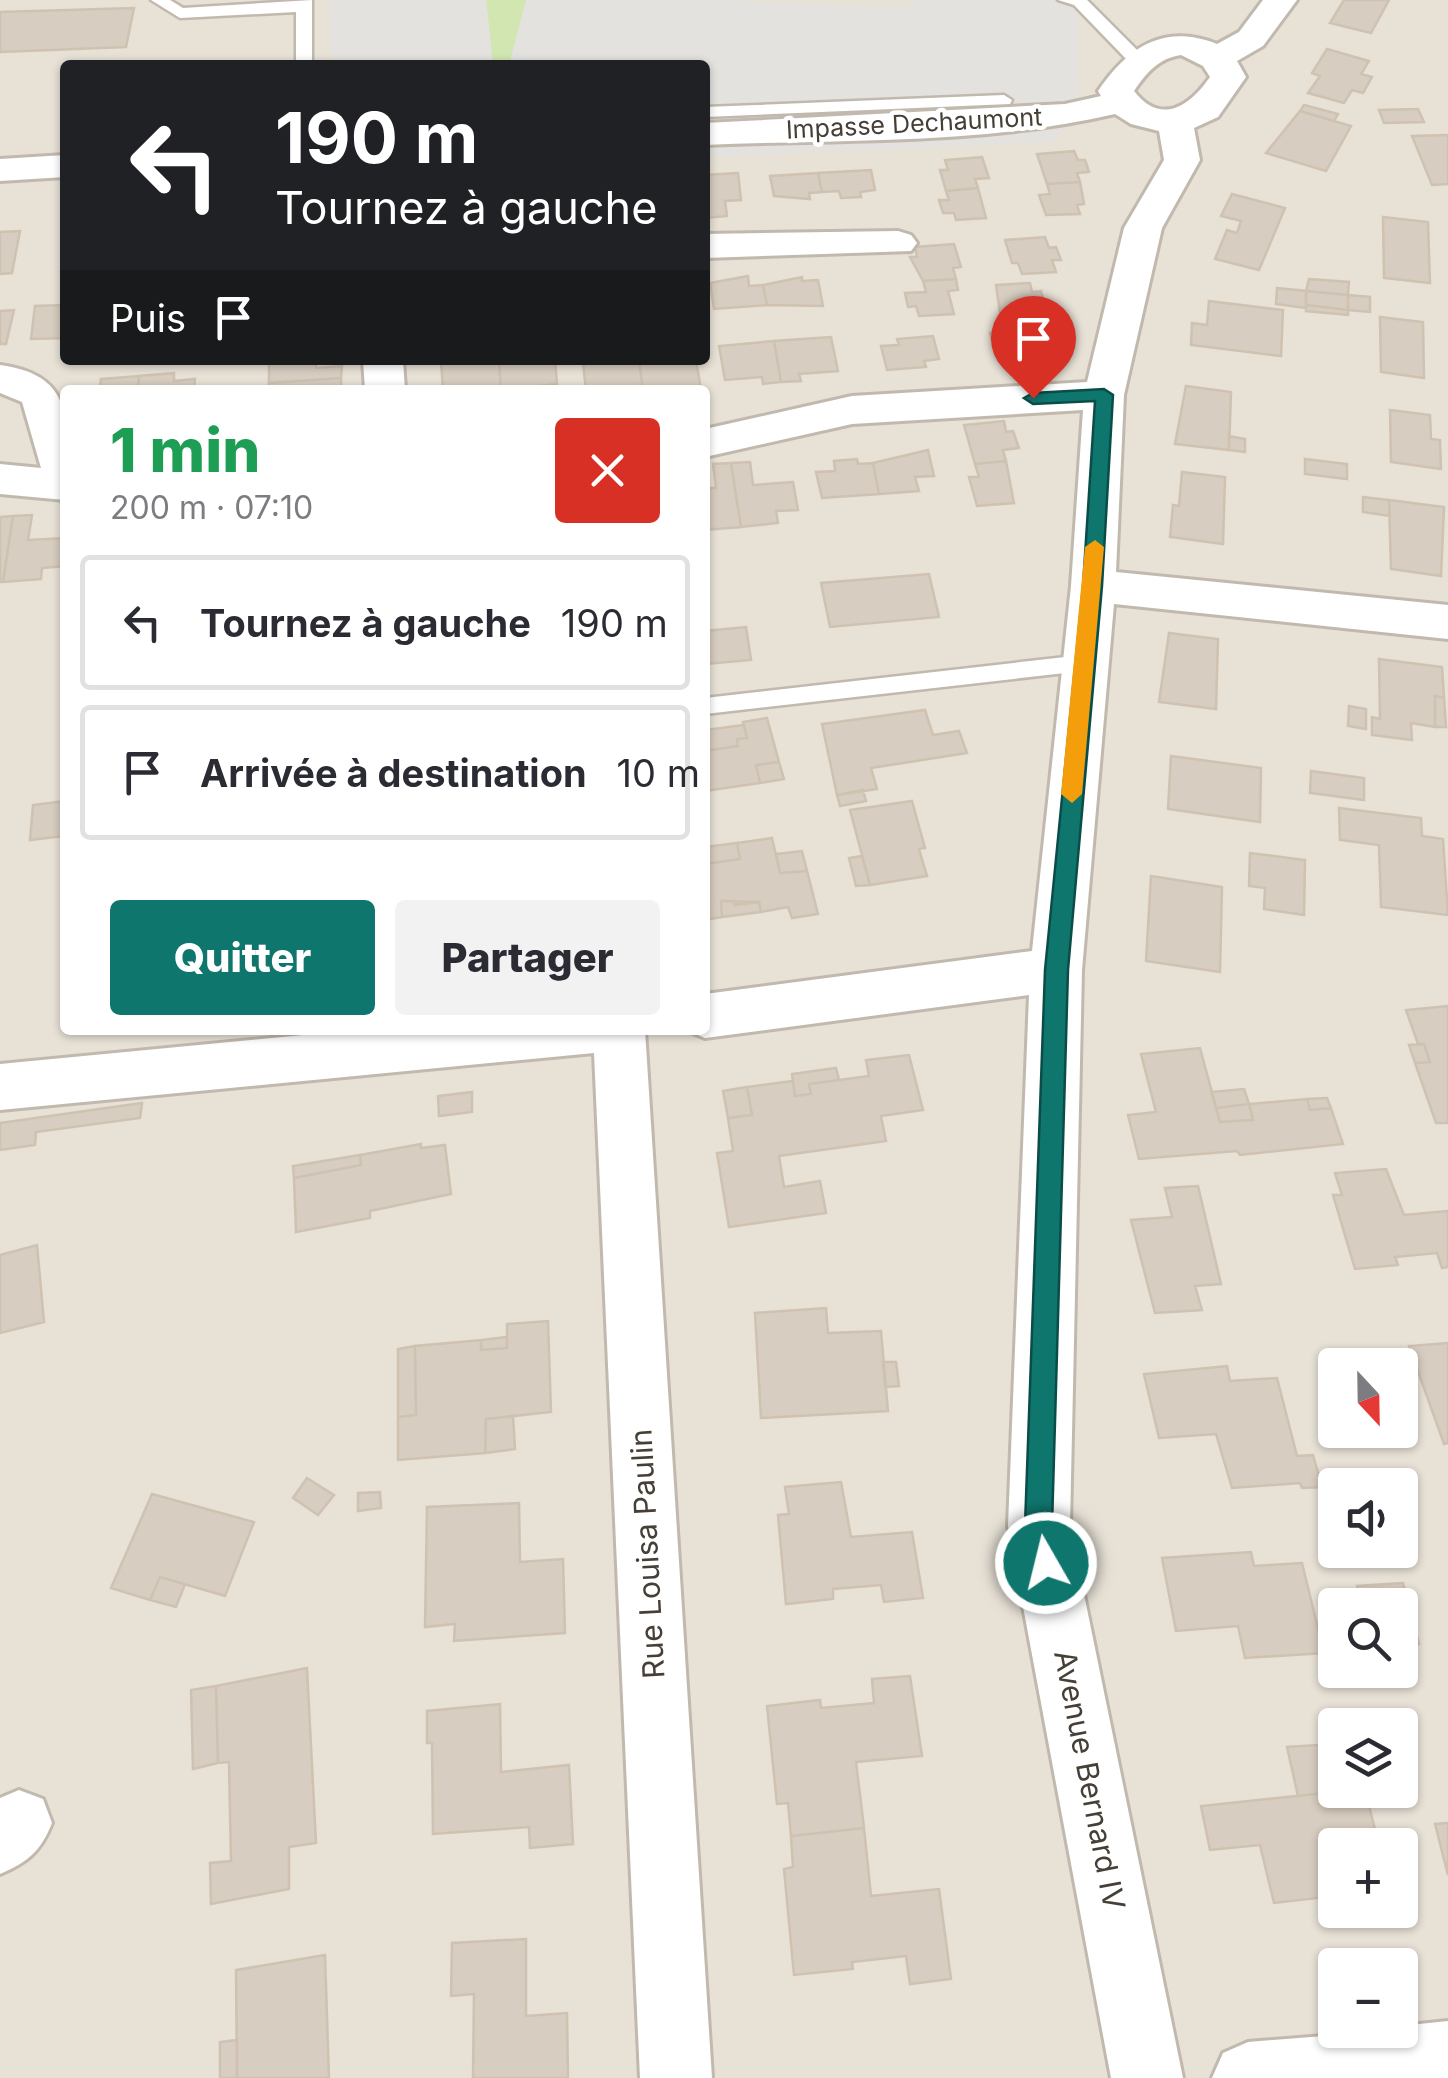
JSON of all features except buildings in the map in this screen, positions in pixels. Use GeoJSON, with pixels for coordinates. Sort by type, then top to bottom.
{"type":"FeatureCollection","features":[{"type":"Feature","properties":{"kind":"street"},"geometry":{"type":"LineString","coordinates":[[1216,58],[1250,39],[1280,0]]}},
{"type":"Feature","properties":{"kind":"street"},"geometry":{"type":"LineString","coordinates":[[1183,44],[1216,58],[1228,76],[1205,109],[1175,120],[1152,121],[1120,102],[1116,91],[1136,59],[1183,44]]}},
{"type":"Feature","properties":{"kind":"street","name":"Impasse Dechaumont"},"geometry":{"type":"LineString","coordinates":[[710,134],[1003,121],[1065,114],[1120,102]]}},
{"type":"Feature","properties":{"kind":"street","name":"Avenue Bernard IV"},"geometry":{"type":"LineString","coordinates":[[1147,2078],[1039,1526],[1056,970],[1093,586],[1104,395],[1143,228],[1182,160],[1175,120]]}},
{"type":"Feature","properties":{"kind":"street"},"geometry":{"type":"LineString","coordinates":[[0,170],[60,166]]}},
{"type":"Feature","properties":{"kind":"street"},"geometry":{"type":"LineString","coordinates":[[710,246],[898,243]]}},
{"type":"Feature","properties":{"kind":"street"},"geometry":{"type":"LineString","coordinates":[[0,380],[16,381],[40,395],[60,465]]}},
{"type":"Feature","properties":{"kind":"street"},"geometry":{"type":"LineString","coordinates":[[710,442],[852,410],[1104,395]]}},
{"type":"Feature","properties":{"kind":"street"},"geometry":{"type":"LineString","coordinates":[[0,479],[60,482]]}},
{"type":"Feature","properties":{"kind":"street"},"geometry":{"type":"LineString","coordinates":[[1093,586],[1448,622]]}},
{"type":"Feature","properties":{"kind":"street"},"geometry":{"type":"LineString","coordinates":[[710,1015],[1056,970]]}},
{"type":"Feature","properties":{"kind":"street"},"geometry":{"type":"LineString","coordinates":[[0,1087],[542,1035]]}},
{"type":"Feature","properties":{"kind":"street","name":"Rue Louisa Paulin"},"geometry":{"type":"LineString","coordinates":[[619,1035],[676,2078]]}},
{"type":"Feature","properties":{"kind":"street"},"geometry":{"type":"LineString","coordinates":[[1248,2078],[1448,2056]]}},
{"type":"Feature","properties":{"kind":"lane"},"geometry":{"type":"LineString","coordinates":[[159,0],[180,13],[304,4],[304,60]]}},
{"type":"Feature","properties":{"kind":"lane"},"geometry":{"type":"LineString","coordinates":[[1066,0],[1081,0],[1136,59]]}},
{"type":"Feature","properties":{"kind":"lane"},"geometry":{"type":"LineString","coordinates":[[710,112],[1004,100]]}},
{"type":"Feature","properties":{"kind":"lane"},"geometry":{"type":"LineString","coordinates":[[710,705],[1083,662]]}},
{"type":"Feature","properties":{"kind":"shaded area"},"geometry":{"type":"Polygon","coordinates":[[[0,0],[1448,0],[1448,2078],[0,2078],[0,0]]]}},
{"type":"Feature","properties":{"kind":"shaded area"},"geometry":{"type":"Polygon","coordinates":[[[329,0],[486,0],[492,60],[332,60],[329,0]]]}},
{"type":"Feature","properties":{"kind":"shaded area"},"geometry":{"type":"Polygon","coordinates":[[[526,0],[707,0],[909,8],[910,0],[1076,0],[1079,99],[1042,109],[710,124],[710,60],[510,60],[526,0]]]}},
{"type":"Feature","properties":{"kind":"shaded area"},"geometry":{"type":"Polygon","coordinates":[[[1062,128],[1054,142],[710,157],[710,143],[1062,128]]]}},
{"type":"Feature","properties":{"kind":"green space"},"geometry":{"type":"Polygon","coordinates":[[[486,0],[528,0],[511,60],[492,60],[486,0]]]}},
{"type":"Feature","properties":{"kind":"slow traffic"},"geometry":{"type":"LineString","coordinates":[[1072,794],[1095,547]]}},
{"type":"Feature","properties":{"kind":"route"},"geometry":{"type":"LineString","coordinates":[[1033,398],[1104,395],[1093,586],[1056,970],[1039,1526],[1046,1563]]}}]}
